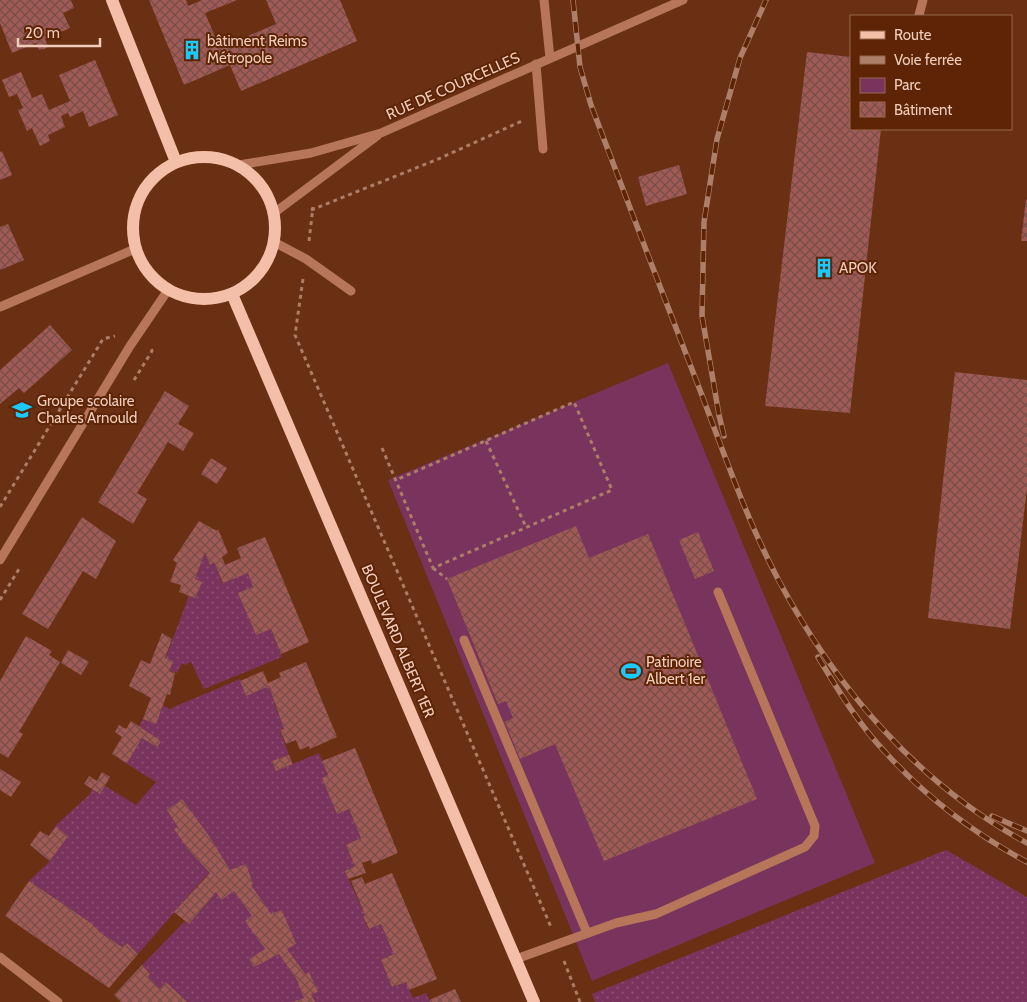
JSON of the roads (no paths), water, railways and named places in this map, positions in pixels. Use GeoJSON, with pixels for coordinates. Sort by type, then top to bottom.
{"type":"FeatureCollection","features":[{"type":"Feature","properties":{"kind":"main road"},"geometry":{"type":"LineString","coordinates":[[112,0],[176,162]]}},
{"type":"Feature","properties":{"kind":"main road"},"geometry":{"type":"LineString","coordinates":[[197,156],[219,158],[240,165],[256,179],[269,197],[274,213],[274,242],[266,263],[252,281],[232,294],[211,299],[189,298],[168,290],[148,273],[135,249],[132,228],[135,208],[141,195],[158,173],[176,162],[197,156]]}},
{"type":"Feature","properties":{"kind":"main road","name":"BOULEVARD ALBERT 1ER"},"geometry":{"type":"LineString","coordinates":[[232,294],[534,1002]]}},
{"type":"Feature","properties":{"kind":"street"},"geometry":{"type":"LineString","coordinates":[[544,0],[550,58]]}},
{"type":"Feature","properties":{"kind":"street","name":"RUE DE COURCELLES"},"geometry":{"type":"LineString","coordinates":[[240,165],[311,153],[381,133],[683,0]]}},
{"type":"Feature","properties":{"kind":"street"},"geometry":{"type":"LineString","coordinates":[[919,15],[923,0]]}},
{"type":"Feature","properties":{"kind":"street","name":"RUE DE COURCELLES"},"geometry":{"type":"LineString","coordinates":[[536,64],[544,149]]}},
{"type":"Feature","properties":{"kind":"street","name":"RUE DE COURCELLES"},"geometry":{"type":"LineString","coordinates":[[274,213],[381,133]]}},
{"type":"Feature","properties":{"kind":"street"},"geometry":{"type":"LineString","coordinates":[[274,242],[306,259],[351,291]]}},
{"type":"Feature","properties":{"kind":"street"},"geometry":{"type":"LineString","coordinates":[[0,307],[135,249]]}},
{"type":"Feature","properties":{"kind":"street"},"geometry":{"type":"LineString","coordinates":[[0,560],[141,330],[168,290]]}},
{"type":"Feature","properties":{"kind":"street"},"geometry":{"type":"LineString","coordinates":[[516,959],[616,923],[656,914],[805,848],[814,836],[815,826],[718,592]]}},
{"type":"Feature","properties":{"kind":"street"},"geometry":{"type":"LineString","coordinates":[[464,640],[587,933]]}},
{"type":"Feature","properties":{"kind":"street"},"geometry":{"type":"LineString","coordinates":[[0,957],[58,1002]]}},
{"type":"Feature","properties":{"kind":"railway"},"geometry":{"type":"LineString","coordinates":[[573,0],[580,67],[591,105],[736,484],[756,533],[779,581],[827,659],[854,696],[884,730],[916,763],[951,793],[1027,843]]}},
{"type":"Feature","properties":{"kind":"railway"},"geometry":{"type":"LineString","coordinates":[[724,436],[702,316],[704,222],[717,139],[740,58],[766,0]]}},
{"type":"Feature","properties":{"kind":"railway"},"geometry":{"type":"LineString","coordinates":[[818,657],[858,719],[901,769],[952,814],[1027,862]]}},
{"type":"Feature","properties":{"kind":"railway"},"geometry":{"type":"LineString","coordinates":[[992,816],[1027,831]]}},
{"type":"Feature","properties":{"kind":"place","name":"bâtiment Reims Métropole"},"geometry":{"type":"Point","coordinates":[192,50]}},
{"type":"Feature","properties":{"kind":"place","name":"APOK"},"geometry":{"type":"Point","coordinates":[824,268]}},
{"type":"Feature","properties":{"kind":"place","name":"Groupe scolaire Charles Arnould"},"geometry":{"type":"Point","coordinates":[22,410]}},
{"type":"Feature","properties":{"kind":"place","name":"Patinoire Albert 1er"},"geometry":{"type":"Point","coordinates":[631,671]}}]}
